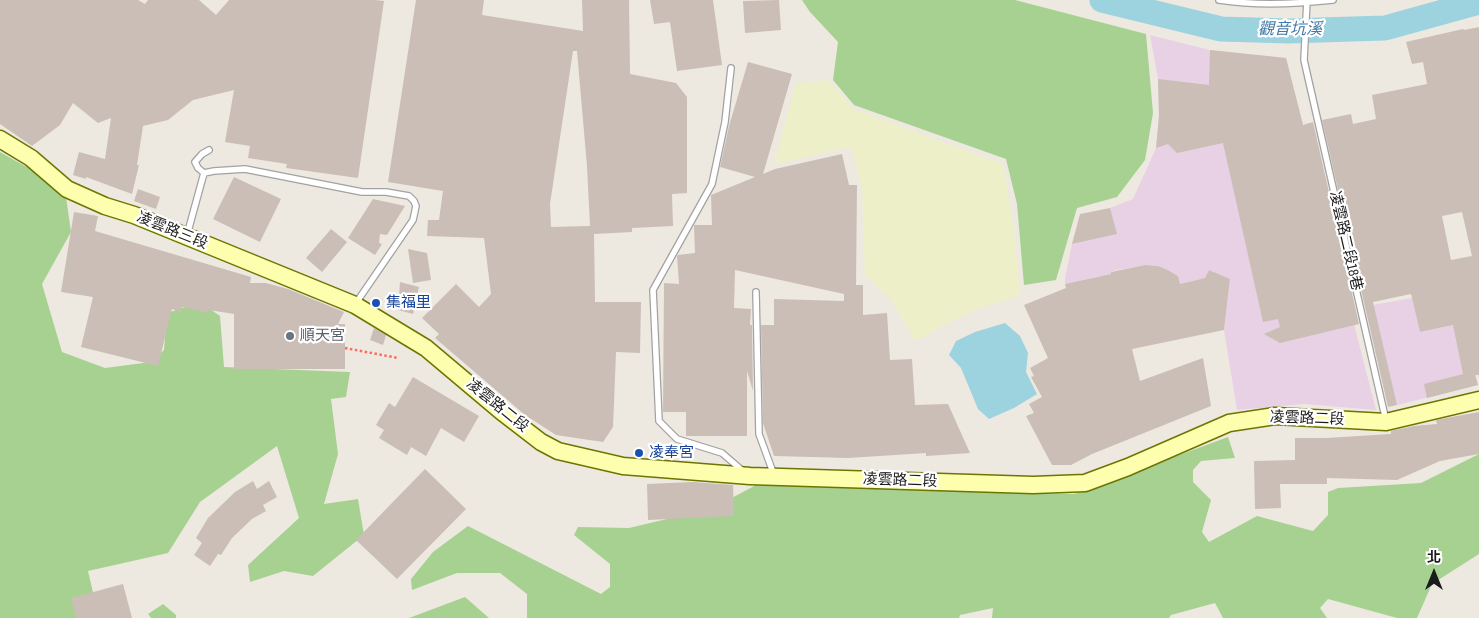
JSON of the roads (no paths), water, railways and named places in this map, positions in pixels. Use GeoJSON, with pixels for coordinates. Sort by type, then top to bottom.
{"type":"FeatureCollection","features":[{"type":"Feature","properties":{"kind":"street","name":"凌雲路三段"},"geometry":{"type":"LineString","coordinates":[[0,139],[31,158],[67,189],[355,305]]}},
{"type":"Feature","properties":{"kind":"street","name":"凌雲路二段"},"geometry":{"type":"LineString","coordinates":[[355,305],[426,348],[541,442],[558,451],[622,466],[774,477],[1033,485],[1085,483],[1128,467],[1229,423],[1274,416],[1386,422],[1479,400]]}},
{"type":"Feature","properties":{"kind":"lane"},"geometry":{"type":"LineString","coordinates":[[1219,0],[1240,3],[1333,0]]}},
{"type":"Feature","properties":{"kind":"lane","name":"凌雲路二段18巷"},"geometry":{"type":"LineString","coordinates":[[1307,1],[1304,60],[1386,422]]}},
{"type":"Feature","properties":{"kind":"lane"},"geometry":{"type":"LineString","coordinates":[[731,68],[725,122],[712,184],[653,290],[653,299],[659,421],[677,439],[722,453],[750,476]]}},
{"type":"Feature","properties":{"kind":"lane"},"geometry":{"type":"LineString","coordinates":[[204,173],[195,162],[202,154],[209,150]]}},
{"type":"Feature","properties":{"kind":"lane"},"geometry":{"type":"LineString","coordinates":[[204,173],[244,169],[362,192],[386,192],[409,196],[416,206],[413,220],[355,305]]}},
{"type":"Feature","properties":{"kind":"lane"},"geometry":{"type":"LineString","coordinates":[[187,237],[204,173]]}},
{"type":"Feature","properties":{"kind":"lane"},"geometry":{"type":"LineString","coordinates":[[756,292],[759,434],[774,477]]}},
{"type":"Feature","properties":{"kind":"water"},"geometry":{"type":"Polygon","coordinates":[[[1005,323],[1020,336],[1028,353],[1026,372],[1037,394],[1014,408],[989,419],[978,409],[961,368],[949,355],[956,341],[975,332],[1005,323]]]}},
{"type":"Feature","properties":{"kind":"waterway","name":"觀音坑溪"},"geometry":{"type":"LineString","coordinates":[[1102,0],[1221,29],[1288,31],[1385,28],[1479,2]]}},
{"type":"Feature","properties":{"kind":"place","name":"集福里"},"geometry":{"type":"Point","coordinates":[376,303]}},
{"type":"Feature","properties":{"kind":"place","name":"順天宮"},"geometry":{"type":"Point","coordinates":[290,336]}},
{"type":"Feature","properties":{"kind":"place","name":"凌奉宮"},"geometry":{"type":"Point","coordinates":[639,453]}}]}
